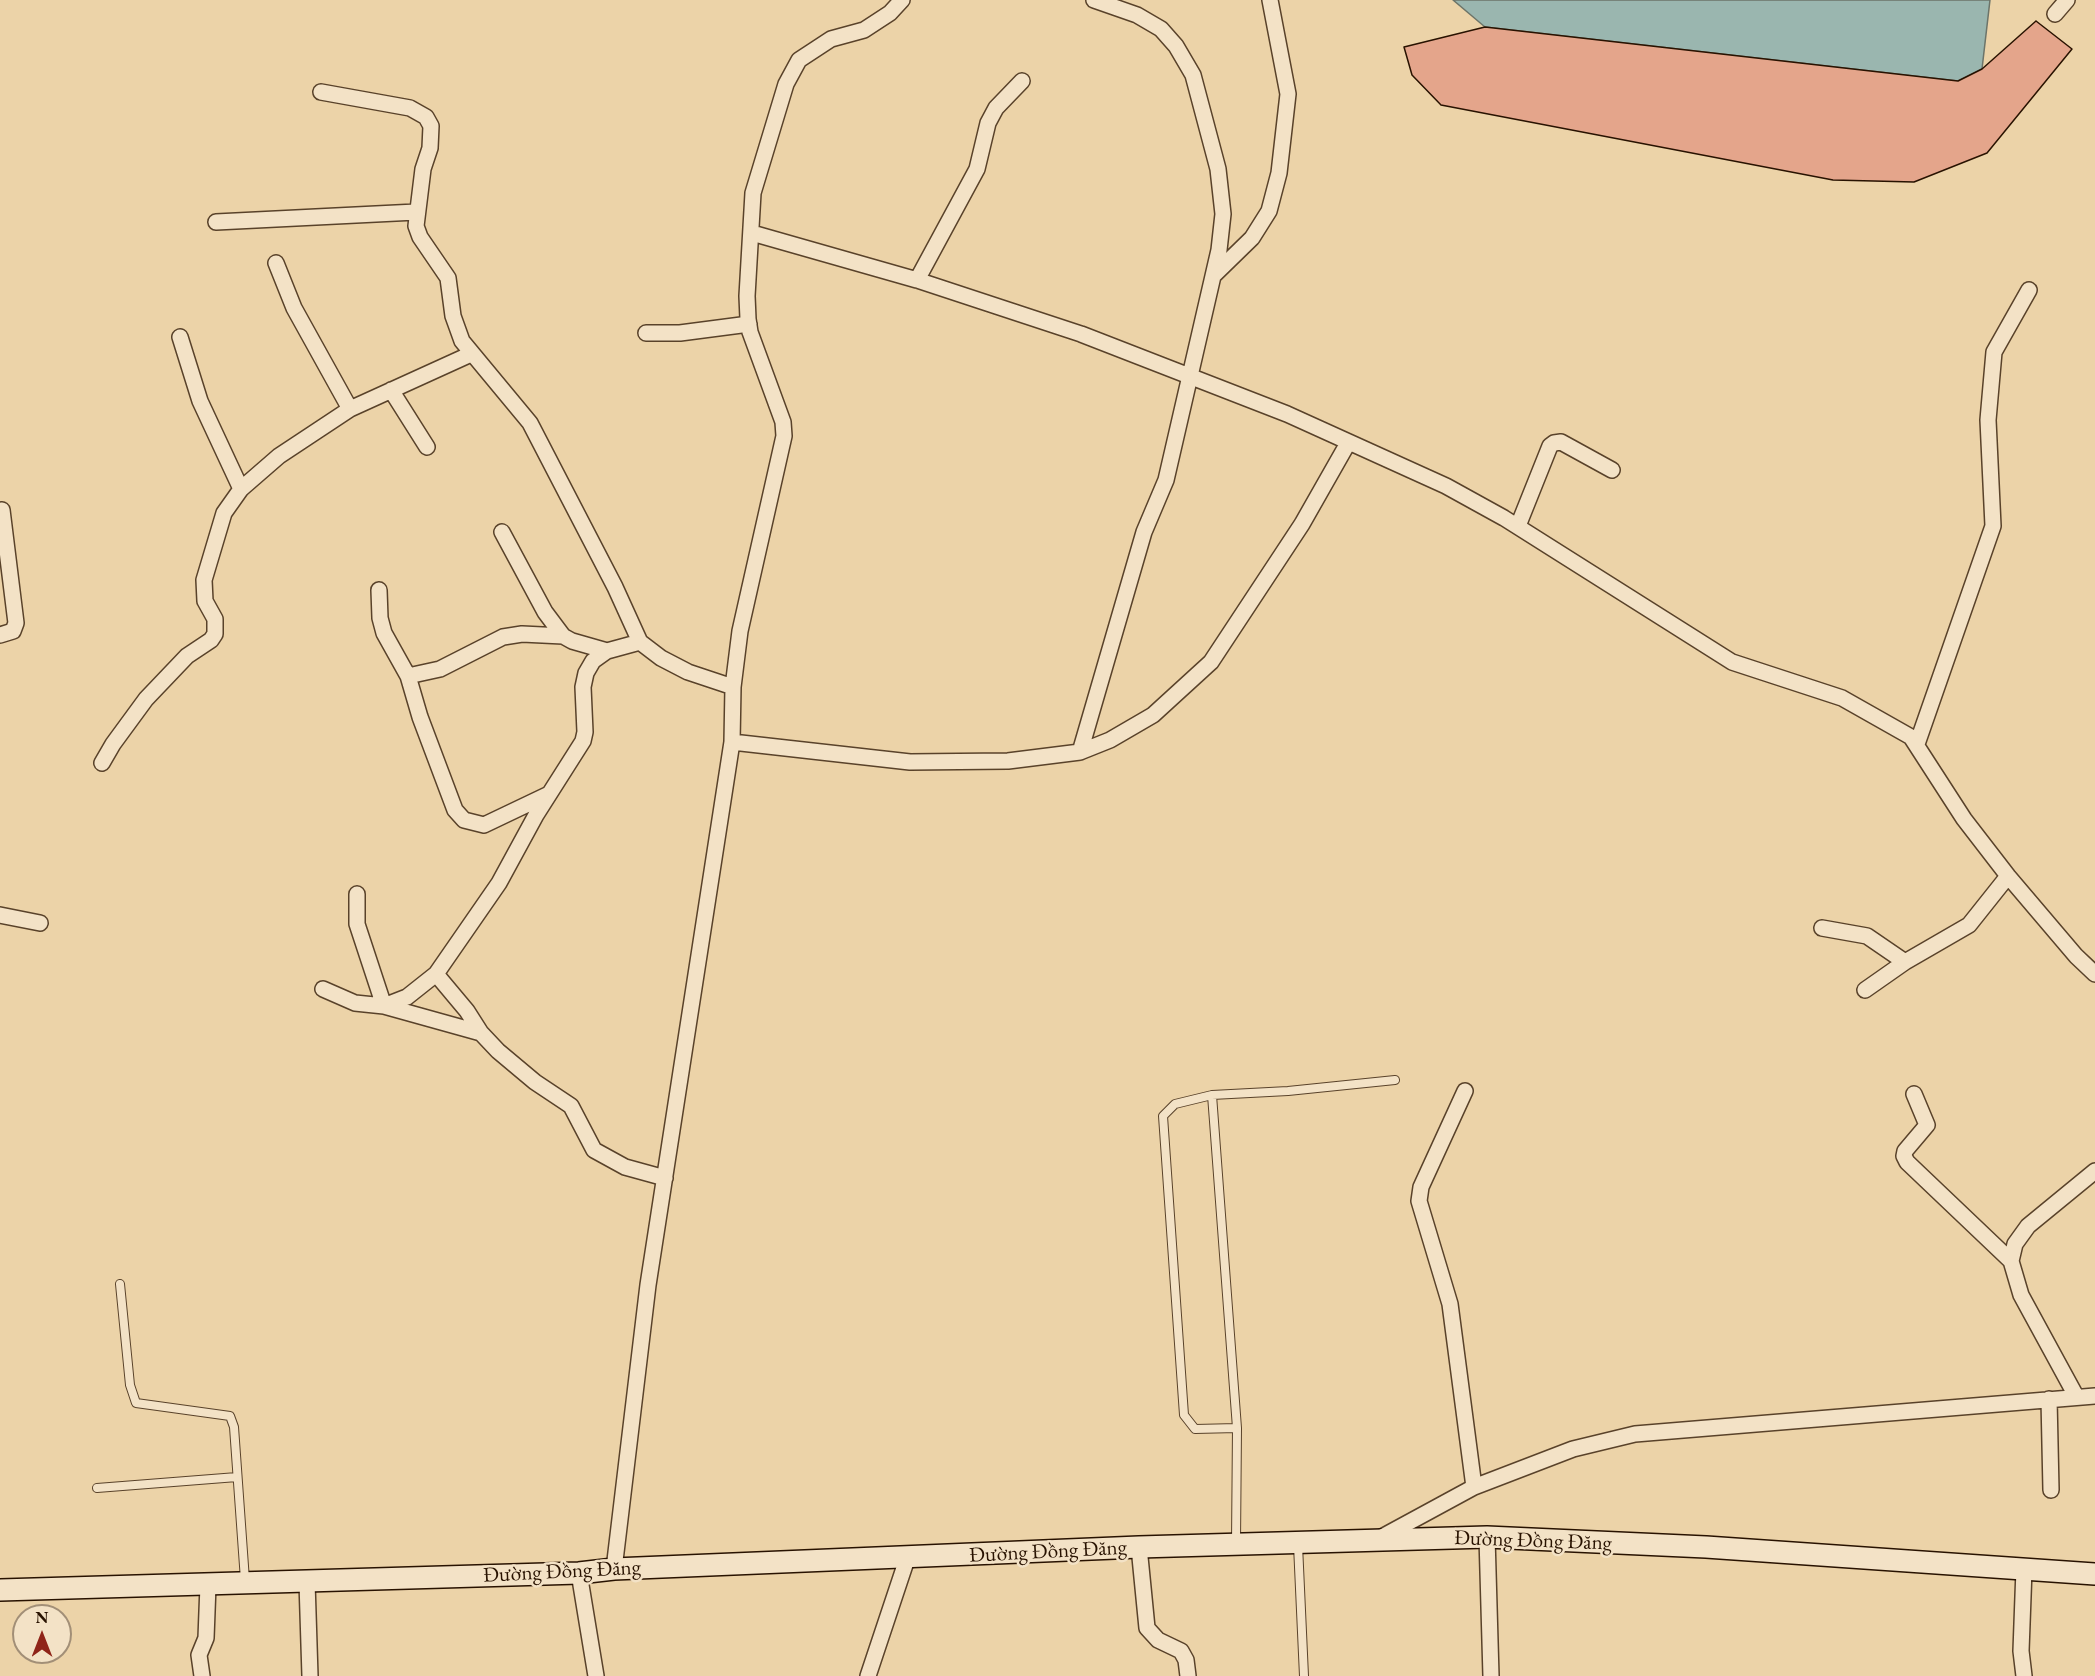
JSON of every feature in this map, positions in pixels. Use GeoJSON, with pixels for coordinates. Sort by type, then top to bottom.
{"type":"FeatureCollection","features":[{"type":"Feature","properties":{"kind":"main road","name":"Đường Đồng Đăng"},"geometry":{"type":"LineString","coordinates":[[0,1590],[579,1573],[614,1569],[907,1559],[1139,1547],[1486,1537],[1706,1546],[2095,1574]]}},
{"type":"Feature","properties":{"kind":"street"},"geometry":{"type":"LineString","coordinates":[[614,1569],[648,1285],[732,742],[734,687],[740,631],[784,436],[783,422],[749,324],[747,296],[752,204],[765,149],[786,84],[799,60],[831,39],[864,30],[890,13],[902,0]]}},
{"type":"Feature","properties":{"kind":"street"},"geometry":{"type":"LineString","coordinates":[[1080,752],[1144,532],[1166,480],[1213,276],[1223,214],[1218,169],[1193,75],[1176,46],[1161,29],[1137,15],[1094,0]]}},
{"type":"Feature","properties":{"kind":"street"},"geometry":{"type":"LineString","coordinates":[[1213,276],[1252,238],[1269,211],[1279,173],[1288,94],[1270,0]]}},
{"type":"Feature","properties":{"kind":"street"},"geometry":{"type":"LineString","coordinates":[[2055,14],[2067,0]]}},
{"type":"Feature","properties":{"kind":"street"},"geometry":{"type":"LineString","coordinates":[[917,280],[977,169],[988,123],[996,108],[1022,81]]}},
{"type":"Feature","properties":{"kind":"street"},"geometry":{"type":"LineString","coordinates":[[321,92],[410,108],[426,117],[431,126],[430,148],[423,169],[416,226],[420,237],[448,278],[453,316],[462,341],[471,354],[507,392],[530,423],[615,587],[640,642],[661,658],[688,672],[734,687]]}},
{"type":"Feature","properties":{"kind":"street"},"geometry":{"type":"LineString","coordinates":[[216,222],[416,212]]}},
{"type":"Feature","properties":{"kind":"street"},"geometry":{"type":"LineString","coordinates":[[752,233],[917,280],[1081,334],[1189,374],[1446,486],[1518,526],[1732,662],[1842,698],[1911,737],[1964,819],[2008,876],[2076,956],[2095,974]]}},
{"type":"Feature","properties":{"kind":"street"},"geometry":{"type":"LineString","coordinates":[[276,263],[294,308],[350,409]]}},
{"type":"Feature","properties":{"kind":"street"},"geometry":{"type":"LineString","coordinates":[[1917,744],[1994,526],[1988,420],[1994,352],[2029,290]]}},
{"type":"Feature","properties":{"kind":"street"},"geometry":{"type":"LineString","coordinates":[[646,333],[680,333],[749,324]]}},
{"type":"Feature","properties":{"kind":"street"},"geometry":{"type":"LineString","coordinates":[[180,337],[195,389],[241,489]]}},
{"type":"Feature","properties":{"kind":"street"},"geometry":{"type":"LineString","coordinates":[[102,763],[112,744],[146,699],[187,656],[215,634],[215,619],[205,601],[204,580],[225,513],[241,489],[279,456],[350,409],[471,354]]}},
{"type":"Feature","properties":{"kind":"street"},"geometry":{"type":"LineString","coordinates":[[391,390],[427,447]]}},
{"type":"Feature","properties":{"kind":"street"},"geometry":{"type":"LineString","coordinates":[[1518,526],[1550,446],[1554,443],[1561,442],[1612,470]]}},
{"type":"Feature","properties":{"kind":"street"},"geometry":{"type":"LineString","coordinates":[[732,742],[910,762],[1008,761],[1080,752],[1110,740],[1153,715],[1211,662],[1302,524],[1348,443]]}},
{"type":"Feature","properties":{"kind":"street"},"geometry":{"type":"LineString","coordinates":[[0,635],[13,631],[16,623],[2,510]]}},
{"type":"Feature","properties":{"kind":"street"},"geometry":{"type":"LineString","coordinates":[[501,532],[545,612],[563,636],[572,641],[608,651]]}},
{"type":"Feature","properties":{"kind":"street"},"geometry":{"type":"LineString","coordinates":[[379,590],[380,618],[384,633],[408,676],[420,717],[455,810],[464,820],[484,825],[549,794]]}},
{"type":"Feature","properties":{"kind":"street"},"geometry":{"type":"LineString","coordinates":[[408,676],[440,669],[503,637],[522,634],[563,636]]}},
{"type":"Feature","properties":{"kind":"street"},"geometry":{"type":"LineString","coordinates":[[384,1006],[407,997],[436,974],[499,882],[549,794],[583,741],[585,724],[583,687],[586,673],[593,661],[608,651],[640,642]]}},
{"type":"Feature","properties":{"kind":"street"},"geometry":{"type":"LineString","coordinates":[[1865,990],[1905,962],[1969,925],[2008,876]]}},
{"type":"Feature","properties":{"kind":"street"},"geometry":{"type":"LineString","coordinates":[[357,894],[357,924],[384,1006]]}},
{"type":"Feature","properties":{"kind":"street"},"geometry":{"type":"LineString","coordinates":[[0,915],[40,923]]}},
{"type":"Feature","properties":{"kind":"street"},"geometry":{"type":"LineString","coordinates":[[1822,928],[1867,936],[1905,962]]}},
{"type":"Feature","properties":{"kind":"street"},"geometry":{"type":"LineString","coordinates":[[436,974],[467,1011],[481,1033],[535,1082],[571,1106],[594,1150],[625,1167],[665,1178]]}},
{"type":"Feature","properties":{"kind":"street"},"geometry":{"type":"LineString","coordinates":[[323,989],[355,1003],[384,1006],[481,1033]]}},
{"type":"Feature","properties":{"kind":"street"},"geometry":{"type":"LineString","coordinates":[[1465,1091],[1421,1187],[1419,1201],[1450,1304],[1474,1487]]}},
{"type":"Feature","properties":{"kind":"street"},"geometry":{"type":"LineString","coordinates":[[1914,1094],[1927,1125],[1905,1151],[1907,1162],[2011,1261]]}},
{"type":"Feature","properties":{"kind":"street"},"geometry":{"type":"LineString","coordinates":[[2076,1396],[2021,1295],[2011,1261],[2015,1244],[2028,1226],[2095,1171]]}},
{"type":"Feature","properties":{"kind":"street"},"geometry":{"type":"LineString","coordinates":[[1377,1540],[1474,1487],[1574,1449],[1635,1434],[2095,1396]]}},
{"type":"Feature","properties":{"kind":"street"},"geometry":{"type":"LineString","coordinates":[[2049,1399],[2051,1490]]}},
{"type":"Feature","properties":{"kind":"street"},"geometry":{"type":"LineString","coordinates":[[1486,1537],[1491,1676]]}},
{"type":"Feature","properties":{"kind":"street"},"geometry":{"type":"LineString","coordinates":[[1139,1547],[1147,1628],[1158,1640],[1181,1651],[1186,1660],[1188,1676]]}},
{"type":"Feature","properties":{"kind":"street"},"geometry":{"type":"LineString","coordinates":[[868,1676],[907,1559]]}},
{"type":"Feature","properties":{"kind":"street"},"geometry":{"type":"LineString","coordinates":[[2024,1569],[2021,1651],[2024,1676]]}},
{"type":"Feature","properties":{"kind":"street"},"geometry":{"type":"LineString","coordinates":[[579,1573],[596,1676]]}},
{"type":"Feature","properties":{"kind":"street"},"geometry":{"type":"LineString","coordinates":[[307,1582],[310,1676]]}},
{"type":"Feature","properties":{"kind":"street"},"geometry":{"type":"LineString","coordinates":[[202,1676],[199,1655],[206,1638],[208,1585]]}},
{"type":"Feature","properties":{"kind":"lane"},"geometry":{"type":"LineString","coordinates":[[1237,1428],[1195,1428],[1184,1415],[1163,1116],[1175,1104],[1212,1095],[1288,1091],[1395,1080]]}},
{"type":"Feature","properties":{"kind":"lane"},"geometry":{"type":"LineString","coordinates":[[1212,1095],[1237,1428],[1236,1545]]}},
{"type":"Feature","properties":{"kind":"lane"},"geometry":{"type":"LineString","coordinates":[[120,1284],[130,1385],[136,1403],[230,1416],[234,1427],[245,1584]]}},
{"type":"Feature","properties":{"kind":"lane"},"geometry":{"type":"LineString","coordinates":[[97,1488],[237,1477]]}},
{"type":"Feature","properties":{"kind":"lane"},"geometry":{"type":"LineString","coordinates":[[1298,1544],[1304,1676]]}},
{"type":"Feature","properties":{"kind":"water"},"geometry":{"type":"Polygon","coordinates":[[[1453,0],[1990,0],[1982,69],[1958,81],[1485,27],[1453,0]]]}},
{"type":"Feature","properties":{"kind":"building"},"geometry":{"type":"Polygon","coordinates":[[[2036,21],[2072,49],[1987,153],[1914,182],[1833,180],[1441,105],[1412,75],[1404,47],[1485,27],[1958,81],[1982,69],[2036,21]]]}}]}
